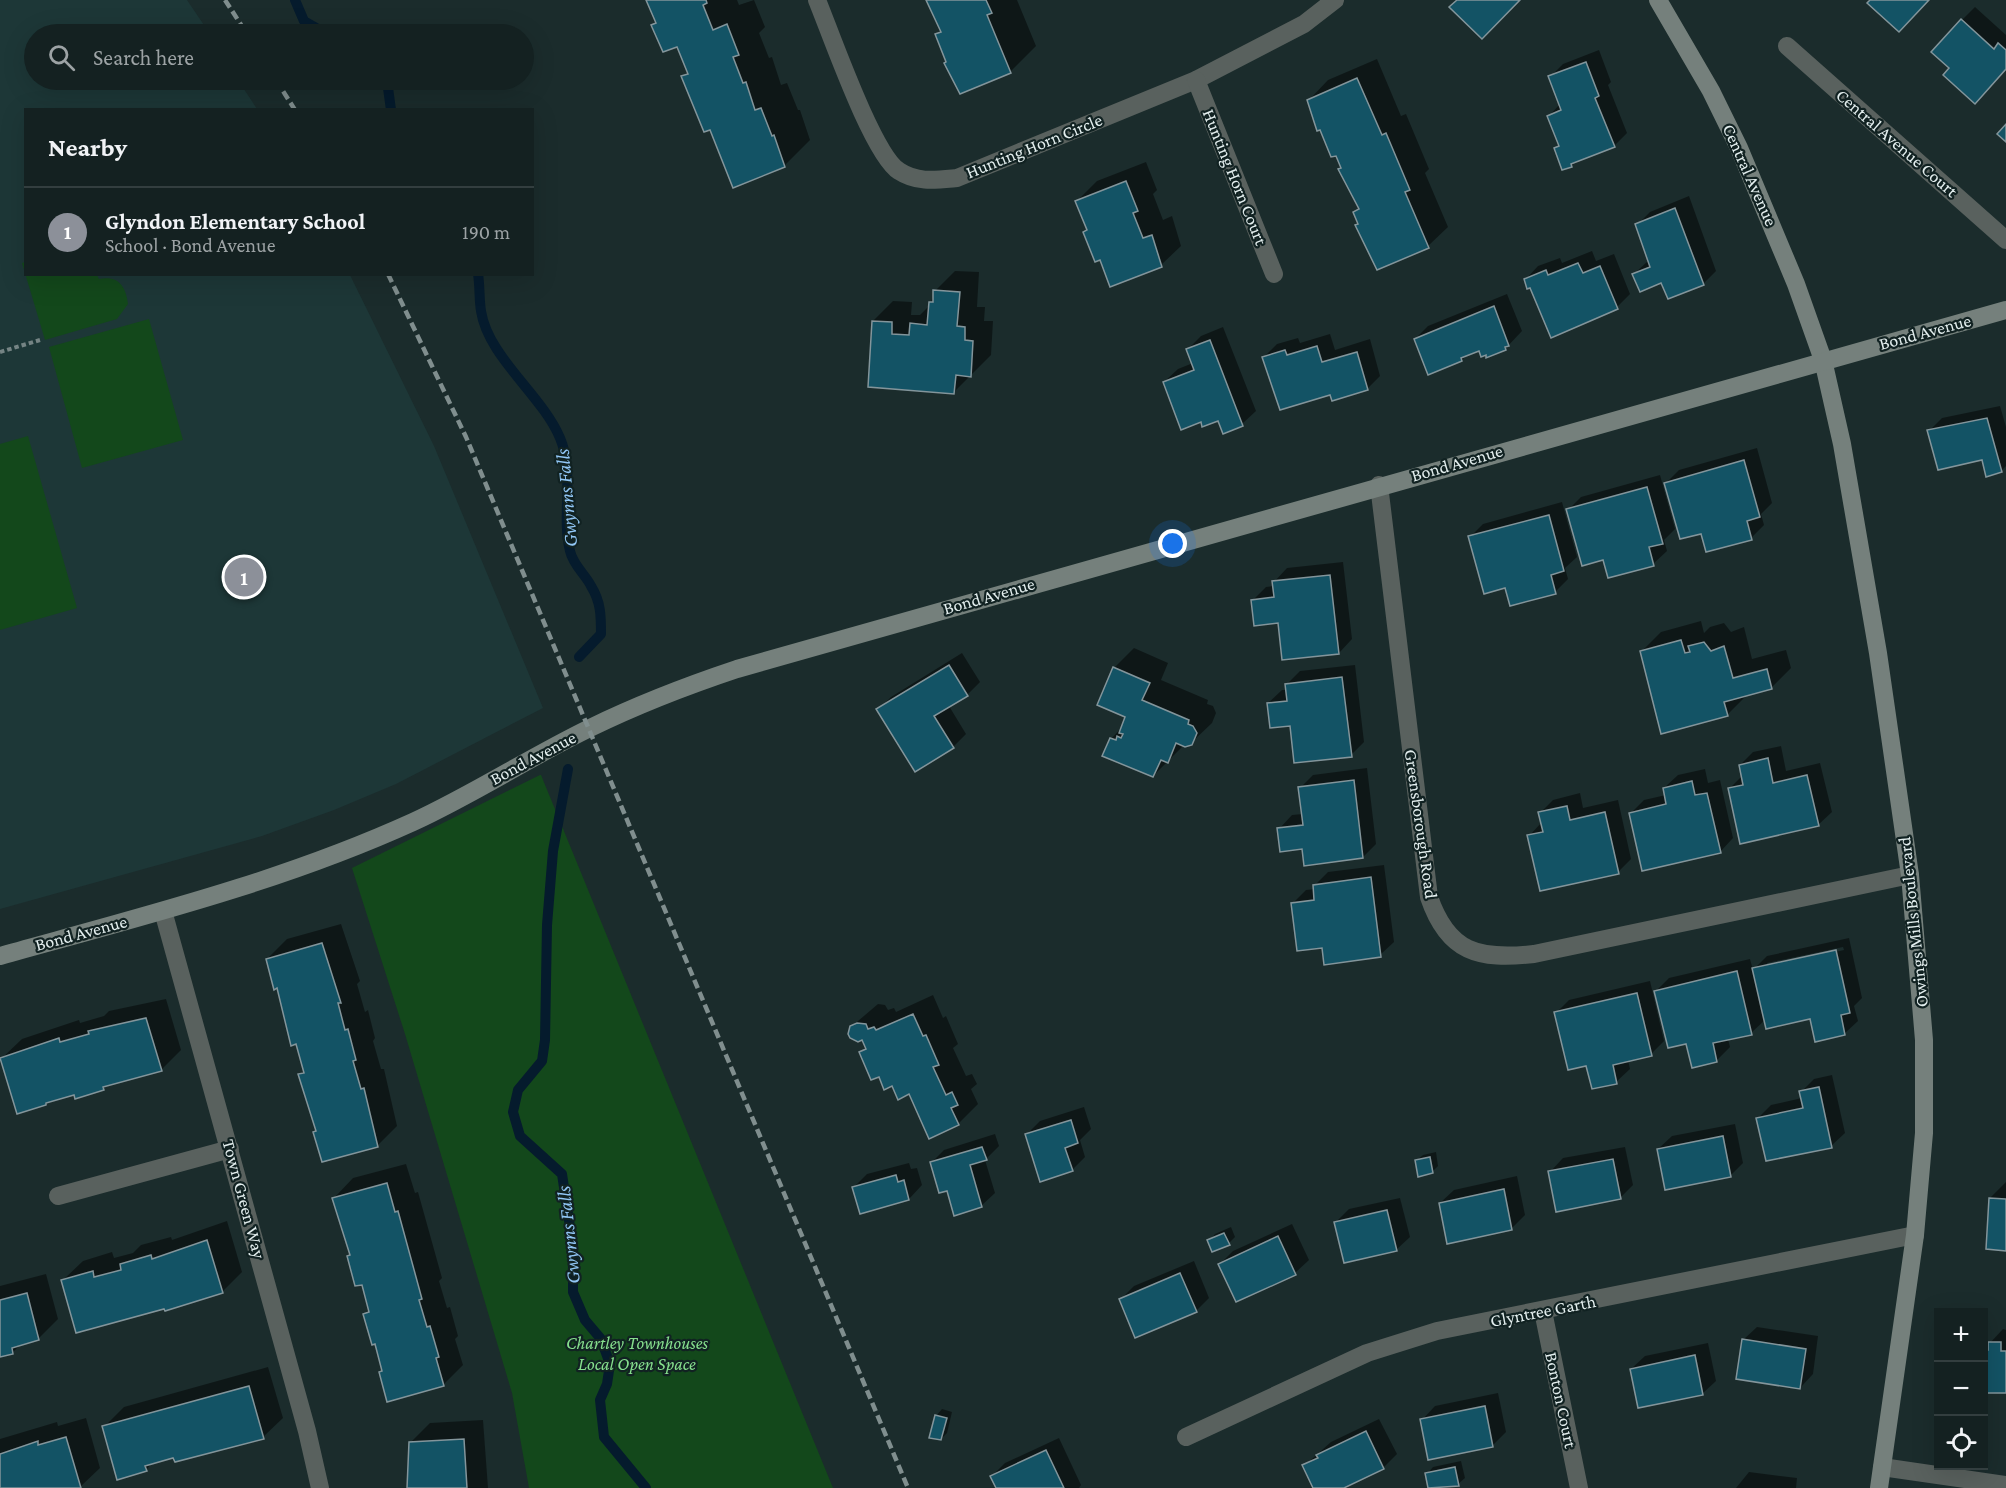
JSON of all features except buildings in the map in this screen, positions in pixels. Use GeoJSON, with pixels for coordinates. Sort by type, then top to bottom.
{"type":"FeatureCollection","features":[{"type":"Feature","properties":{"kind":"street","name":"Hunting Horn Circle"},"geometry":{"type":"LineString","coordinates":[[817,0],[878,148],[896,170],[914,179],[933,181],[957,178],[1196,80],[1304,24],[1335,0]]}},
{"type":"Feature","properties":{"kind":"street","name":"Central Avenue"},"geometry":{"type":"LineString","coordinates":[[1658,0],[1711,91],[1765,204],[1823,360]]}},
{"type":"Feature","properties":{"kind":"street","name":"Central Avenue Court"},"geometry":{"type":"LineString","coordinates":[[1787,46],[2006,240]]}},
{"type":"Feature","properties":{"kind":"street","name":"Hunting Horn Court"},"geometry":{"type":"LineString","coordinates":[[1196,80],[1274,274]]}},
{"type":"Feature","properties":{"kind":"street","name":"Bond Avenue"},"geometry":{"type":"LineString","coordinates":[[0,956],[270,879],[415,821],[590,728],[687,686],[748,665],[1379,485],[2006,310]]}},
{"type":"Feature","properties":{"kind":"street","name":"Owings Mills Boulevard"},"geometry":{"type":"LineString","coordinates":[[1823,360],[1855,515],[1910,875],[1924,1040],[1924,1132],[1915,1235],[1879,1488]]}},
{"type":"Feature","properties":{"kind":"street","name":"Greensborough Road"},"geometry":{"type":"LineString","coordinates":[[1379,485],[1429,897],[1437,920],[1452,940],[1478,955],[1505,957],[1534,954],[1910,875]]}},
{"type":"Feature","properties":{"kind":"street","name":"Town Green Way"},"geometry":{"type":"LineString","coordinates":[[163,911],[307,1431],[320,1488]]}},
{"type":"Feature","properties":{"kind":"street"},"geometry":{"type":"LineString","coordinates":[[58,1196],[230,1149]]}},
{"type":"Feature","properties":{"kind":"street","name":"Glyntree Garth"},"geometry":{"type":"LineString","coordinates":[[1186,1437],[1367,1353],[1437,1331],[1915,1235]]}},
{"type":"Feature","properties":{"kind":"street","name":"Bonton Court"},"geometry":{"type":"LineString","coordinates":[[1543,1311],[1579,1488]]}},
{"type":"Feature","properties":{"kind":"street"},"geometry":{"type":"LineString","coordinates":[[1882,1467],[2006,1485]]}},
{"type":"Feature","properties":{"kind":"path"},"geometry":{"type":"LineString","coordinates":[[0,352],[40,340]]}},
{"type":"Feature","properties":{"kind":"shaded area"},"geometry":{"type":"Polygon","coordinates":[[[0,0],[187,0],[203,24],[24,24],[24,90],[245,90],[256,108],[24,108],[24,276],[350,276],[434,446],[543,708],[396,784],[334,810],[262,836],[0,909],[0,0]]]}},
{"type":"Feature","properties":{"kind":"green space"},"geometry":{"type":"Polygon","coordinates":[[[26,276],[98,276],[99,279],[116,280],[123,287],[128,304],[117,319],[45,340],[26,276]]]}},
{"type":"Feature","properties":{"kind":"green space"},"geometry":{"type":"Polygon","coordinates":[[[149,319],[183,440],[82,468],[49,347],[149,319]]]}},
{"type":"Feature","properties":{"kind":"green space"},"geometry":{"type":"Polygon","coordinates":[[[28,436],[77,608],[0,630],[0,444],[28,436]]]}},
{"type":"Feature","properties":{"kind":"green space","name":"Chartley Townhouses Local Open Space"},"geometry":{"type":"Polygon","coordinates":[[[541,775],[833,1488],[529,1488],[512,1393],[405,1034],[352,868],[541,775]]]}},
{"type":"Feature","properties":{"kind":"waterway","name":"Gwynns Falls"},"geometry":{"type":"LineString","coordinates":[[295,0],[304,21],[309,24]]}},
{"type":"Feature","properties":{"kind":"waterway","name":"Gwynns Falls"},"geometry":{"type":"LineString","coordinates":[[388,90],[391,108]]}},
{"type":"Feature","properties":{"kind":"waterway","name":"Gwynns Falls"},"geometry":{"type":"LineString","coordinates":[[478,276],[481,311],[486,328],[504,360],[552,422],[564,451],[567,465],[567,523],[570,551],[594,592],[599,603],[600,615],[601,634],[579,657]]}},
{"type":"Feature","properties":{"kind":"waterway","name":"Gwynns Falls"},"geometry":{"type":"LineString","coordinates":[[568,769],[553,851],[547,925],[545,1040],[542,1061],[518,1090],[513,1112],[520,1136],[562,1174],[573,1247],[573,1292],[585,1320],[601,1339],[610,1364],[607,1384],[600,1400],[604,1437],[646,1488]]}},
{"type":"Feature","properties":{"kind":"railway"},"geometry":{"type":"LineString","coordinates":[[225,0],[241,24]]}},
{"type":"Feature","properties":{"kind":"railway"},"geometry":{"type":"LineString","coordinates":[[282,90],[294,108]]}},
{"type":"Feature","properties":{"kind":"railway"},"geometry":{"type":"LineString","coordinates":[[389,276],[466,437],[908,1488]]}},
{"type":"Feature","properties":{"kind":"place","name":"Glyndon Elementary School"},"geometry":{"type":"Point","coordinates":[244,577]}}]}
